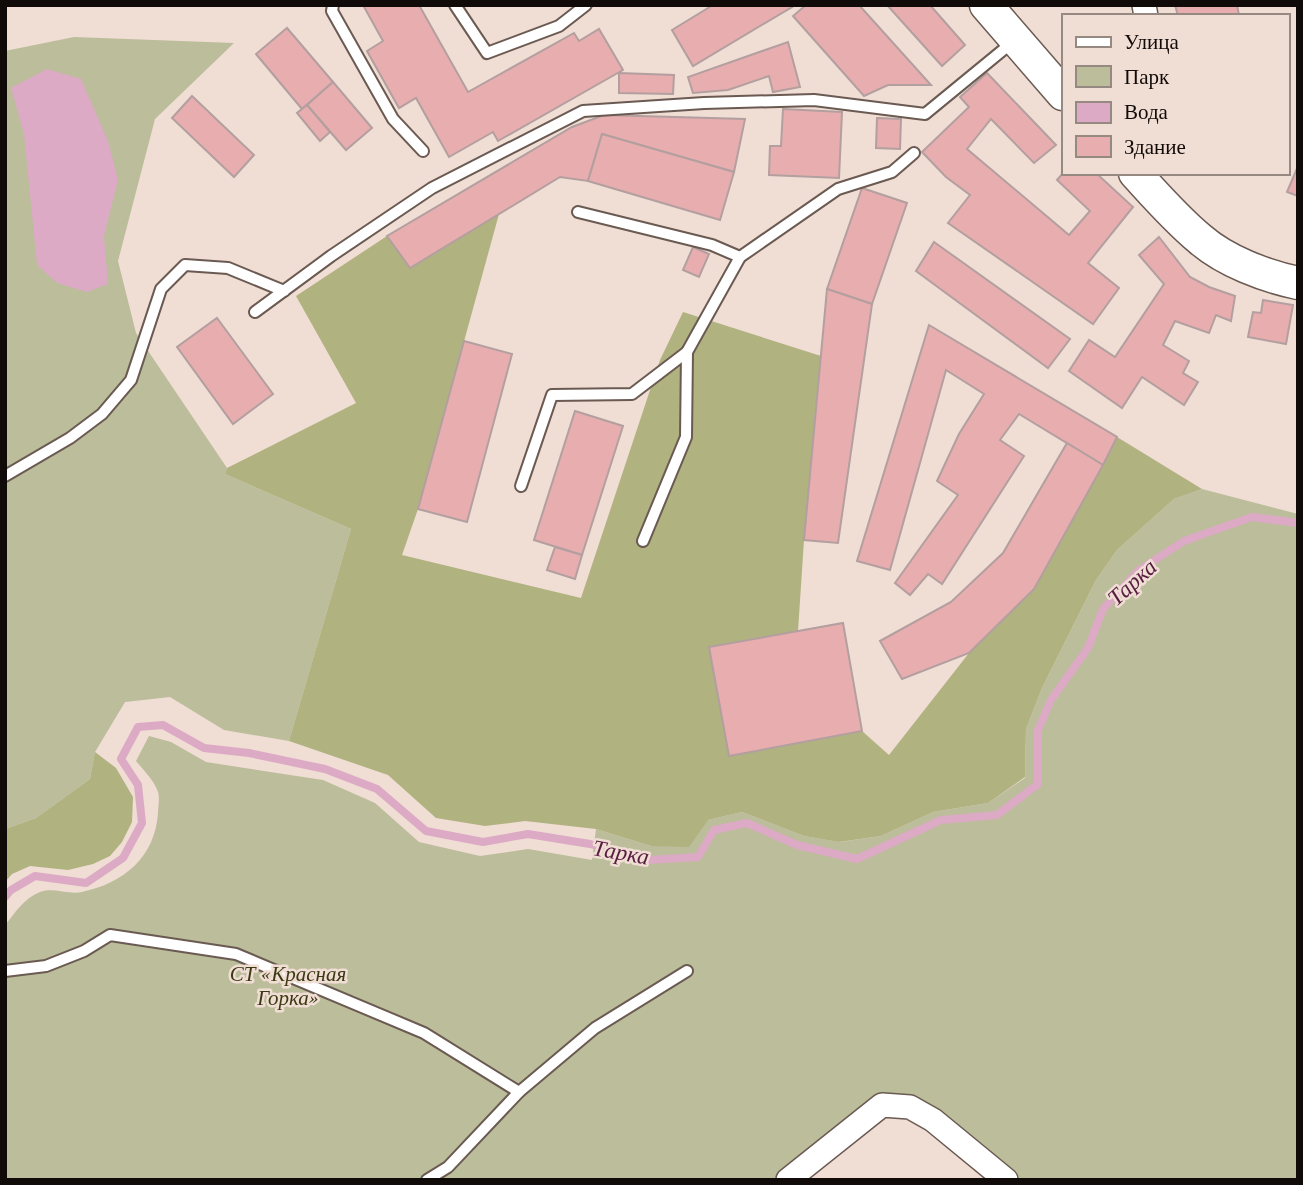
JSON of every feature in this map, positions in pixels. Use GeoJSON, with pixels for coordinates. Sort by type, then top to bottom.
{"type":"FeatureCollection","features":[{"type":"Feature","properties":{"kind":"street"},"geometry":{"type":"LineString","coordinates":[[986,5],[1062,93]]}},
{"type":"Feature","properties":{"kind":"street"},"geometry":{"type":"LineString","coordinates":[[1146,179],[1174,216],[1228,259],[1298,283]]}},
{"type":"Feature","properties":{"kind":"street"},"geometry":{"type":"LineString","coordinates":[[788,1180],[882,1105],[910,1107],[933,1120],[1006,1180]]}},
{"type":"Feature","properties":{"kind":"lane"},"geometry":{"type":"LineString","coordinates":[[333,5],[332,11],[393,119],[423,151]]}},
{"type":"Feature","properties":{"kind":"lane"},"geometry":{"type":"LineString","coordinates":[[456,5],[486,53],[559,26],[586,5]]}},
{"type":"Feature","properties":{"kind":"lane"},"geometry":{"type":"LineString","coordinates":[[255,312],[331,256],[432,188],[583,111],[704,103],[814,100],[925,114],[1015,40]]}},
{"type":"Feature","properties":{"kind":"lane"},"geometry":{"type":"LineString","coordinates":[[521,486],[552,395],[632,394],[687,352],[740,257],[838,189],[892,172],[914,153]]}},
{"type":"Feature","properties":{"kind":"lane"},"geometry":{"type":"LineString","coordinates":[[578,212],[712,245],[740,257]]}},
{"type":"Feature","properties":{"kind":"lane"},"geometry":{"type":"LineString","coordinates":[[5,477],[70,438],[102,414],[131,380],[161,289],[185,265],[228,268],[284,290]]}},
{"type":"Feature","properties":{"kind":"lane"},"geometry":{"type":"LineString","coordinates":[[643,541],[686,437],[687,352]]}},
{"type":"Feature","properties":{"kind":"lane"},"geometry":{"type":"LineString","coordinates":[[5,971],[46,966],[85,951],[110,935],[236,954],[424,1034],[519,1092]]}},
{"type":"Feature","properties":{"kind":"lane"},"geometry":{"type":"LineString","coordinates":[[427,1180],[448,1167],[519,1092],[595,1028],[687,971]]}},
{"type":"Feature","properties":{"kind":"green space"},"geometry":{"type":"Polygon","coordinates":[[[74,37],[234,43],[155,119],[118,261],[136,333],[227,468],[225,474],[351,529],[289,741],[224,730],[170,697],[125,702],[95,752],[90,779],[36,818],[5,829],[5,51],[74,37]]]}},
{"type":"Feature","properties":{"kind":"green space"},"geometry":{"type":"Polygon","coordinates":[[[499,214],[418,509],[402,555],[581,598],[660,360],[683,312],[821,356],[798,631],[709,648],[729,756],[862,731],[889,755],[969,653],[1034,589],[1117,437],[1202,489],[1174,499],[1117,550],[1096,580],[1042,688],[1026,729],[1025,777],[988,803],[933,812],[881,836],[839,842],[804,836],[742,812],[708,820],[689,847],[651,846],[596,829],[525,821],[485,826],[436,818],[388,775],[289,741],[351,529],[225,474],[227,468],[356,403],[296,296],[387,236],[410,268],[499,214]]]}},
{"type":"Feature","properties":{"kind":"green space","name":"СТ «Красная Горка»"},"geometry":{"type":"Polygon","coordinates":[[[1202,489],[1298,514],[1298,1180],[1022,1180],[941,1114],[913,1096],[878,1094],[772,1180],[5,1180],[5,925],[20,906],[34,895],[45,891],[77,893],[97,888],[124,875],[144,855],[156,829],[159,800],[154,783],[136,761],[149,736],[171,742],[206,762],[323,780],[375,803],[419,842],[480,856],[528,849],[592,860],[596,829],[651,846],[708,820],[742,812],[804,836],[840,842],[881,836],[933,812],[988,803],[1025,778],[1026,729],[1042,688],[1096,580],[1117,550],[1174,499],[1202,489]]]}},
{"type":"Feature","properties":{"kind":"green space"},"geometry":{"type":"Polygon","coordinates":[[[95,752],[116,768],[133,797],[132,822],[122,842],[110,856],[93,864],[68,870],[30,866],[12,874],[5,882],[5,829],[36,818],[90,779],[95,752]]]}},
{"type":"Feature","properties":{"kind":"water"},"geometry":{"type":"Polygon","coordinates":[[[47,69],[81,79],[108,141],[118,180],[104,236],[108,284],[87,292],[57,283],[37,265],[24,134],[11,88],[47,69]]]}},
{"type":"Feature","properties":{"kind":"building"},"geometry":{"type":"Polygon","coordinates":[[[363,5],[419,5],[468,92],[574,33],[579,41],[599,29],[623,70],[498,141],[493,132],[449,157],[416,98],[399,108],[367,51],[383,41],[363,5]]]}},
{"type":"Feature","properties":{"kind":"building"},"geometry":{"type":"Polygon","coordinates":[[[713,5],[792,7],[693,66],[672,30],[713,5]]]}},
{"type":"Feature","properties":{"kind":"building"},"geometry":{"type":"Polygon","coordinates":[[[806,5],[859,5],[931,85],[888,85],[864,96],[793,16],[806,5]]]}},
{"type":"Feature","properties":{"kind":"building"},"geometry":{"type":"Polygon","coordinates":[[[887,5],[930,5],[965,45],[942,66],[887,5]]]}},
{"type":"Feature","properties":{"kind":"building"},"geometry":{"type":"Polygon","coordinates":[[[1175,5],[1237,5],[1239,14],[1177,14],[1175,5]]]}},
{"type":"Feature","properties":{"kind":"building"},"geometry":{"type":"Polygon","coordinates":[[[287,28],[333,82],[302,109],[256,54],[287,28]]]}},
{"type":"Feature","properties":{"kind":"building"},"geometry":{"type":"Polygon","coordinates":[[[788,42],[800,87],[773,92],[769,76],[728,90],[693,93],[688,77],[788,42]]]}},
{"type":"Feature","properties":{"kind":"building"},"geometry":{"type":"Polygon","coordinates":[[[619,73],[674,75],[673,94],[619,93],[619,73]]]}},
{"type":"Feature","properties":{"kind":"building"},"geometry":{"type":"Polygon","coordinates":[[[987,73],[1056,145],[1034,163],[991,119],[967,149],[1069,235],[1090,211],[1057,180],[1062,174],[1098,175],[1133,207],[1088,263],[1119,288],[1093,324],[948,223],[970,195],[946,177],[922,152],[969,107],[960,97],[987,73]]]}},
{"type":"Feature","properties":{"kind":"building"},"geometry":{"type":"Polygon","coordinates":[[[333,82],[372,128],[346,150],[307,105],[333,82]]]}},
{"type":"Feature","properties":{"kind":"building"},"geometry":{"type":"Polygon","coordinates":[[[192,96],[254,155],[234,177],[172,118],[192,96]]]}},
{"type":"Feature","properties":{"kind":"building"},"geometry":{"type":"Polygon","coordinates":[[[307,105],[330,132],[320,141],[297,113],[307,105]]]}},
{"type":"Feature","properties":{"kind":"building"},"geometry":{"type":"Polygon","coordinates":[[[783,109],[842,112],[839,178],[769,175],[770,146],[781,146],[783,109]]]}},
{"type":"Feature","properties":{"kind":"building"},"geometry":{"type":"Polygon","coordinates":[[[604,115],[745,119],[734,172],[602,134],[588,181],[560,177],[410,268],[387,236],[572,127],[604,115]]]}},
{"type":"Feature","properties":{"kind":"building"},"geometry":{"type":"Polygon","coordinates":[[[877,118],[901,119],[900,149],[876,148],[877,118]]]}},
{"type":"Feature","properties":{"kind":"building"},"geometry":{"type":"Polygon","coordinates":[[[602,134],[734,172],[720,220],[588,181],[602,134]]]}},
{"type":"Feature","properties":{"kind":"building"},"geometry":{"type":"Polygon","coordinates":[[[1298,166],[1298,196],[1287,192],[1298,166]]]}},
{"type":"Feature","properties":{"kind":"building"},"geometry":{"type":"Polygon","coordinates":[[[862,188],[907,203],[872,304],[827,289],[862,188]]]}},
{"type":"Feature","properties":{"kind":"building"},"geometry":{"type":"Polygon","coordinates":[[[1159,237],[1190,277],[1235,296],[1231,321],[1216,315],[1209,333],[1175,321],[1163,345],[1189,361],[1183,373],[1198,382],[1184,405],[1142,377],[1122,408],[1069,371],[1089,340],[1115,357],[1164,284],[1139,255],[1159,237]]]}},
{"type":"Feature","properties":{"kind":"building"},"geometry":{"type":"Polygon","coordinates":[[[934,242],[1070,339],[1048,368],[916,271],[934,242]]]}},
{"type":"Feature","properties":{"kind":"building"},"geometry":{"type":"Polygon","coordinates":[[[693,247],[709,254],[699,277],[683,270],[693,247]]]}},
{"type":"Feature","properties":{"kind":"building"},"geometry":{"type":"Polygon","coordinates":[[[827,289],[872,304],[838,543],[804,540],[827,289]]]}},
{"type":"Feature","properties":{"kind":"building"},"geometry":{"type":"Polygon","coordinates":[[[1263,300],[1293,305],[1286,344],[1248,337],[1253,312],[1261,313],[1263,300]]]}},
{"type":"Feature","properties":{"kind":"building"},"geometry":{"type":"Polygon","coordinates":[[[217,318],[273,394],[233,424],[177,347],[217,318]]]}},
{"type":"Feature","properties":{"kind":"building"},"geometry":{"type":"Polygon","coordinates":[[[929,325],[1117,437],[1103,465],[1019,414],[1000,440],[1024,456],[942,584],[928,574],[910,595],[895,583],[958,495],[937,481],[959,434],[984,394],[946,370],[890,570],[857,561],[929,325]]]}},
{"type":"Feature","properties":{"kind":"building"},"geometry":{"type":"Polygon","coordinates":[[[464,341],[512,354],[467,522],[418,509],[464,341]]]}},
{"type":"Feature","properties":{"kind":"building"},"geometry":{"type":"Polygon","coordinates":[[[575,411],[623,426],[582,555],[534,540],[575,411]]]}},
{"type":"Feature","properties":{"kind":"building"},"geometry":{"type":"Polygon","coordinates":[[[1067,443],[1103,465],[1034,589],[969,653],[902,679],[880,641],[951,602],[1003,553],[1067,443]]]}},
{"type":"Feature","properties":{"kind":"building"},"geometry":{"type":"Polygon","coordinates":[[[555,547],[582,555],[575,579],[547,570],[555,547]]]}},
{"type":"Feature","properties":{"kind":"building"},"geometry":{"type":"Polygon","coordinates":[[[843,623],[862,731],[729,756],[709,647],[843,623]]]}},
{"type":"Feature","properties":{"kind":"waterway","name":"Тарка"},"geometry":{"type":"LineString","coordinates":[[5,897],[11,890],[35,876],[86,883],[123,858],[142,823],[138,785],[121,759],[138,727],[163,725],[204,748],[249,753],[325,769],[377,789],[426,831],[483,842],[528,834],[590,844],[648,860],[698,857],[714,830],[747,823],[797,845],[857,859],[941,820],[997,815],[1038,784],[1038,730],[1051,700],[1088,648],[1103,609],[1139,570],[1184,541],[1252,517],[1298,523]]}}]}
